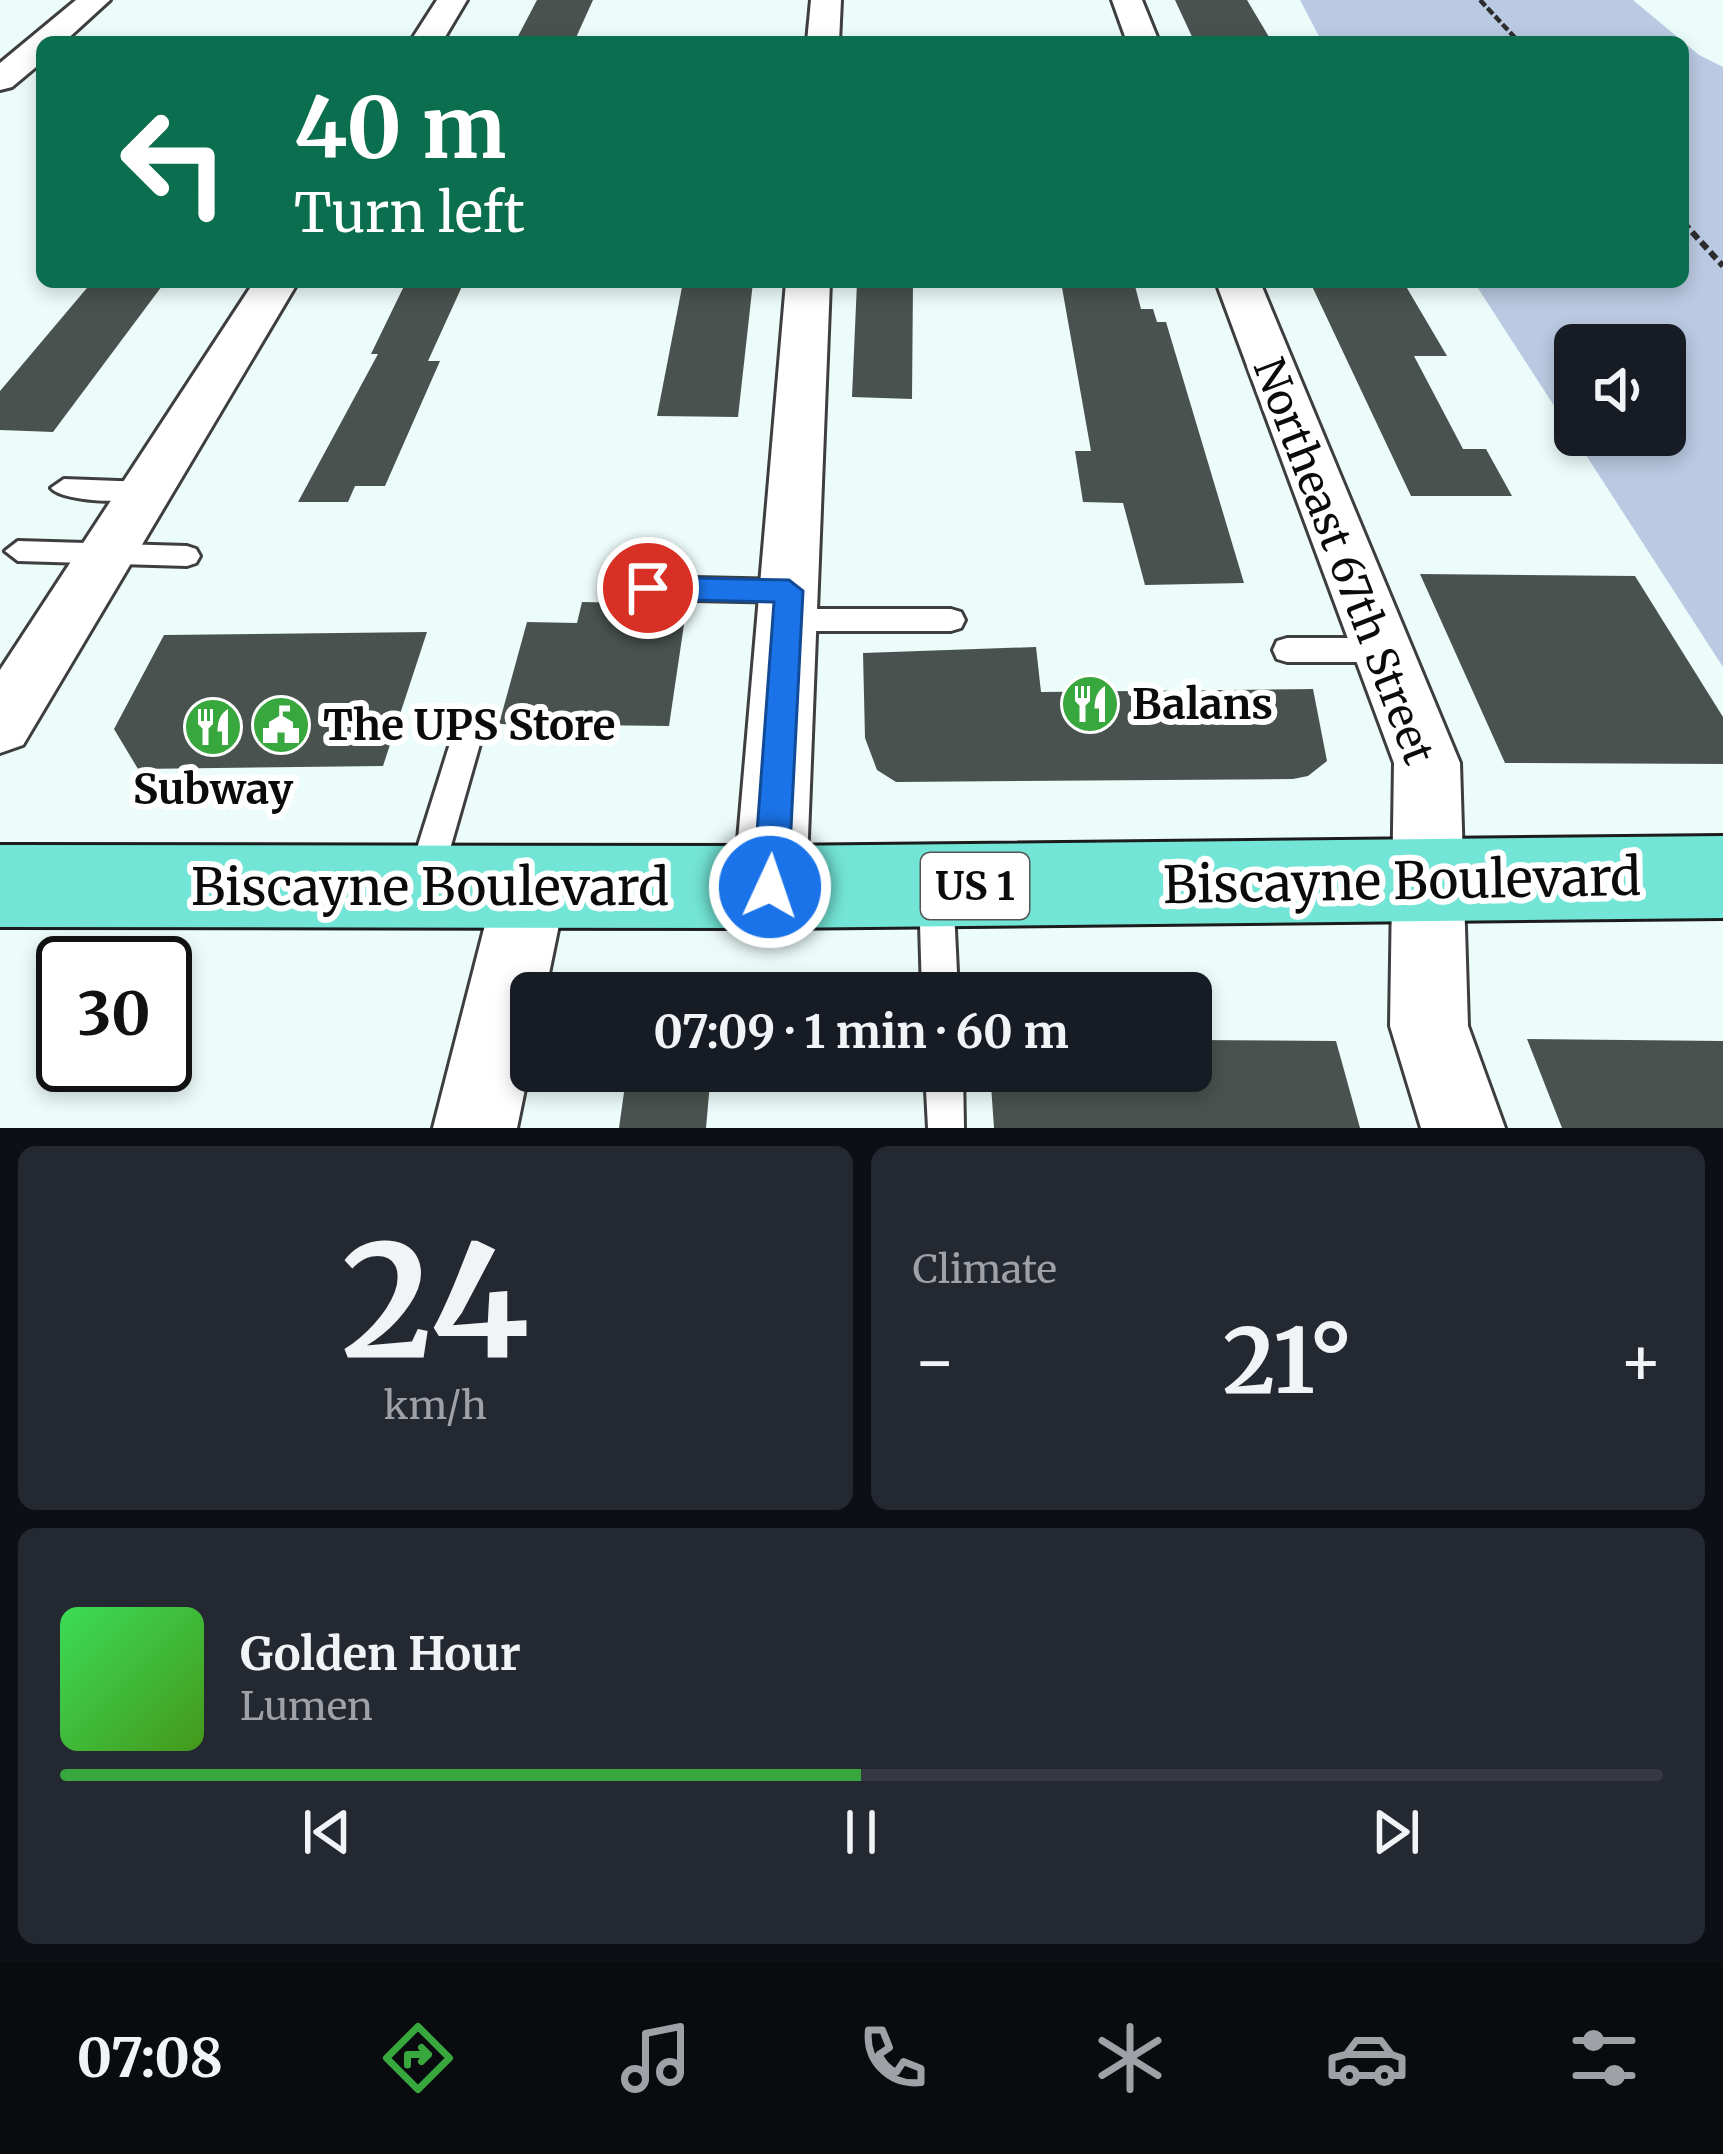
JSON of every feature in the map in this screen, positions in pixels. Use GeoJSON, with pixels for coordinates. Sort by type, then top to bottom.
{"type":"FeatureCollection","features":[{"type":"Feature","properties":{"kind":"main road","name":"Biscayne Boulevard"},"geometry":{"type":"LineString","coordinates":[[0,886],[770,887],[1723,877]]}},
{"type":"Feature","properties":{"kind":"street"},"geometry":{"type":"LineString","coordinates":[[52,36],[95,0]]}},
{"type":"Feature","properties":{"kind":"street"},"geometry":{"type":"LineString","coordinates":[[430,36],[452,0]]}},
{"type":"Feature","properties":{"kind":"street"},"geometry":{"type":"LineString","coordinates":[[823,36],[826,0]]}},
{"type":"Feature","properties":{"kind":"street"},"geometry":{"type":"LineString","coordinates":[[1127,0],[1142,36]]}},
{"type":"Feature","properties":{"kind":"street"},"geometry":{"type":"LineString","coordinates":[[0,80],[36,50]]}},
{"type":"Feature","properties":{"kind":"street"},"geometry":{"type":"LineString","coordinates":[[0,724],[272,288]]}},
{"type":"Feature","properties":{"kind":"street"},"geometry":{"type":"LineString","coordinates":[[770,887],[808,288]]}},
{"type":"Feature","properties":{"kind":"street","name":"Northeast 67th Street"},"geometry":{"type":"LineString","coordinates":[[1240,288],[1427,764],[1430,1025],[1463,1128]]}},
{"type":"Feature","properties":{"kind":"street"},"geometry":{"type":"LineString","coordinates":[[476,1128],[531,886]]}},
{"type":"Feature","properties":{"kind":"lane"},"geometry":{"type":"LineString","coordinates":[[64,488],[146,490]]}},
{"type":"Feature","properties":{"kind":"lane"},"geometry":{"type":"LineString","coordinates":[[18,551],[187,556]]}},
{"type":"Feature","properties":{"kind":"lane"},"geometry":{"type":"LineString","coordinates":[[648,588],[951,620]]}},
{"type":"Feature","properties":{"kind":"lane"},"geometry":{"type":"LineString","coordinates":[[1287,650],[1382,650]]}},
{"type":"Feature","properties":{"kind":"lane"},"geometry":{"type":"LineString","coordinates":[[422,886],[467,737]]}},
{"type":"Feature","properties":{"kind":"lane"},"geometry":{"type":"LineString","coordinates":[[935,886],[939,972]]}},
{"type":"Feature","properties":{"kind":"lane"},"geometry":{"type":"LineString","coordinates":[[945,1092],[946,1123]]}},
{"type":"Feature","properties":{"kind":"path"},"geometry":{"type":"LineString","coordinates":[[1480,0],[1513,36]]}},
{"type":"Feature","properties":{"kind":"path"},"geometry":{"type":"LineString","coordinates":[[1689,229],[1723,266]]}},
{"type":"Feature","properties":{"kind":"shaded area"},"geometry":{"type":"Polygon","coordinates":[[[1300,0],[1633,0],[1676,36],[1319,36],[1300,0]]]}},
{"type":"Feature","properties":{"kind":"shaded area"},"geometry":{"type":"Polygon","coordinates":[[[1689,47],[1723,67],[1723,667],[1587,456],[1686,456],[1686,324],[1554,324],[1554,406],[1478,288],[1689,288],[1689,47]]]}},
{"type":"Feature","properties":{"kind":"building"},"geometry":{"type":"Polygon","coordinates":[[[537,0],[593,0],[577,36],[518,36],[537,0]]]}},
{"type":"Feature","properties":{"kind":"building"},"geometry":{"type":"Polygon","coordinates":[[[1175,0],[1247,0],[1268,36],[1192,36],[1175,0]]]}},
{"type":"Feature","properties":{"kind":"building"},"geometry":{"type":"Polygon","coordinates":[[[87,288],[161,288],[53,432],[0,430],[0,391],[87,288]]]}},
{"type":"Feature","properties":{"kind":"building"},"geometry":{"type":"Polygon","coordinates":[[[403,288],[461,288],[428,361],[440,361],[385,486],[355,486],[348,502],[298,502],[378,354],[371,354],[403,288]]]}},
{"type":"Feature","properties":{"kind":"building"},"geometry":{"type":"Polygon","coordinates":[[[682,288],[752,288],[738,417],[657,416],[682,288]]]}},
{"type":"Feature","properties":{"kind":"building"},"geometry":{"type":"Polygon","coordinates":[[[857,288],[913,288],[912,399],[852,397],[857,288]]]}},
{"type":"Feature","properties":{"kind":"building"},"geometry":{"type":"Polygon","coordinates":[[[1062,288],[1136,288],[1141,309],[1153,309],[1157,322],[1166,322],[1244,583],[1145,585],[1123,503],[1083,502],[1075,451],[1091,451],[1062,288]]]}},
{"type":"Feature","properties":{"kind":"building"},"geometry":{"type":"Polygon","coordinates":[[[1313,288],[1407,288],[1447,356],[1414,356],[1463,449],[1486,449],[1512,496],[1411,496],[1313,288]]]}},
{"type":"Feature","properties":{"kind":"building"},"geometry":{"type":"Polygon","coordinates":[[[1420,574],[1635,576],[1723,717],[1723,764],[1505,763],[1420,574]]]}},
{"type":"Feature","properties":{"kind":"building"},"geometry":{"type":"Polygon","coordinates":[[[582,602],[687,604],[669,726],[499,724],[527,622],[577,623],[582,602]]]}},
{"type":"Feature","properties":{"kind":"building"},"geometry":{"type":"Polygon","coordinates":[[[427,632],[383,766],[138,769],[114,729],[164,635],[427,632]]]}},
{"type":"Feature","properties":{"kind":"building","name":"Balans"},"geometry":{"type":"Polygon","coordinates":[[[1036,647],[1041,692],[1313,689],[1327,761],[1308,776],[1293,779],[896,782],[877,770],[865,738],[863,653],[1036,647]]]}},
{"type":"Feature","properties":{"kind":"building"},"geometry":{"type":"Polygon","coordinates":[[[1527,1039],[1723,1041],[1723,1128],[1562,1128],[1527,1039]]]}},
{"type":"Feature","properties":{"kind":"building"},"geometry":{"type":"Polygon","coordinates":[[[1212,1040],[1336,1041],[1360,1128],[994,1128],[991,1092],[1212,1092],[1212,1040]]]}},
{"type":"Feature","properties":{"kind":"building"},"geometry":{"type":"Polygon","coordinates":[[[624,1092],[709,1092],[706,1128],[619,1128],[624,1092]]]}},
{"type":"Feature","properties":{"kind":"place","name":"Balans"},"geometry":{"type":"Point","coordinates":[1090,704]}},
{"type":"Feature","properties":{"kind":"place","name":"The UPS Store"},"geometry":{"type":"Point","coordinates":[281,725]}},
{"type":"Feature","properties":{"kind":"place","name":"Subway"},"geometry":{"type":"Point","coordinates":[213,727]}},
{"type":"Feature","properties":{"kind":"route"},"geometry":{"type":"LineString","coordinates":[[648,588],[789,591],[770,887]]}}]}
